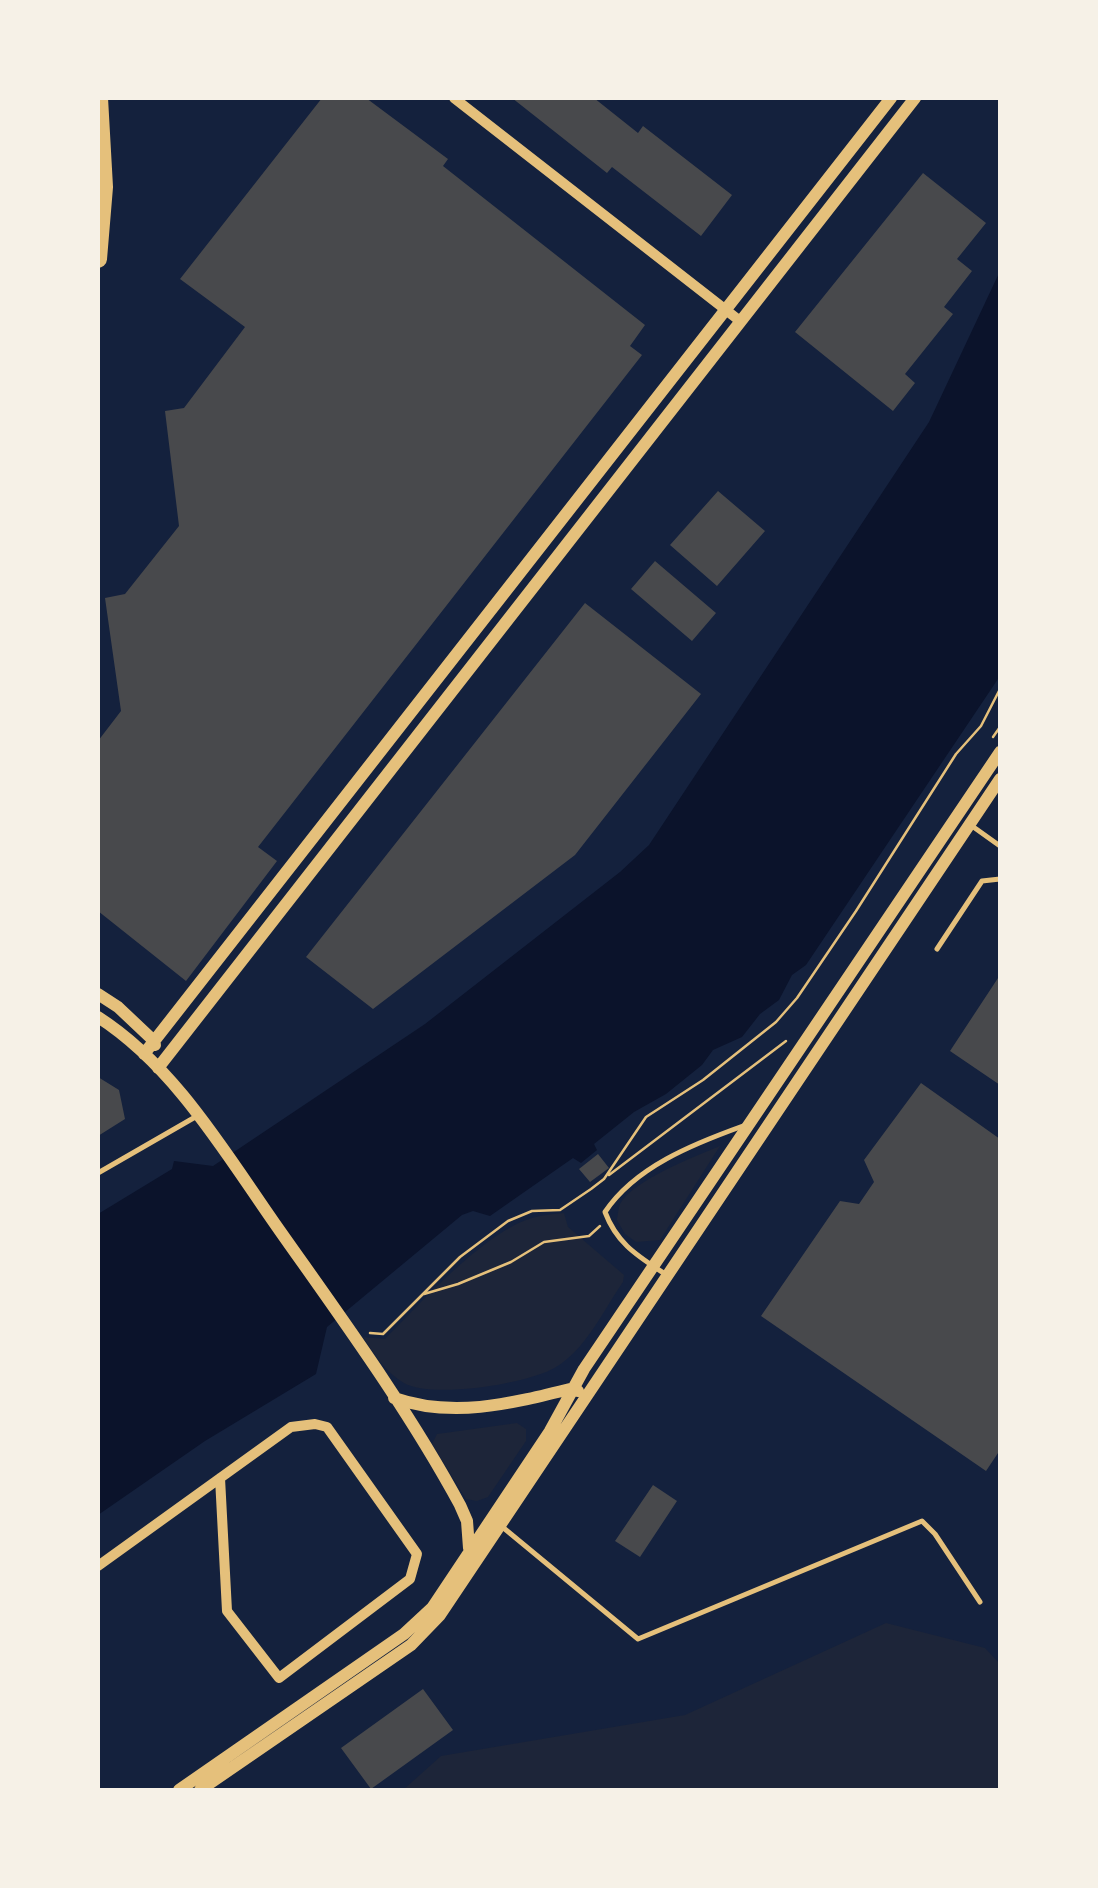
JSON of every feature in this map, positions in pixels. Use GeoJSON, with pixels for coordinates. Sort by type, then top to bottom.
{"type":"FeatureCollection","features":[{"type":"Feature","properties":{"kind":"highway"},"geometry":{"type":"LineString","coordinates":[[98,259],[104,187],[99,98]]}},
{"type":"Feature","properties":{"kind":"street"},"geometry":{"type":"LineString","coordinates":[[454,98],[740,321]]}},
{"type":"Feature","properties":{"kind":"street"},"geometry":{"type":"LineString","coordinates":[[144,1054],[890,98]]}},
{"type":"Feature","properties":{"kind":"street"},"geometry":{"type":"LineString","coordinates":[[158,1068],[915,98]]}},
{"type":"Feature","properties":{"kind":"street"},"geometry":{"type":"LineString","coordinates":[[200,1790],[410,1645],[440,1615],[654,1266],[957,816],[996,747]]}},
{"type":"Feature","properties":{"kind":"street"},"geometry":{"type":"LineString","coordinates":[[394,1398],[448,1410],[579,1392],[667,1276],[1000,779]]}},
{"type":"Feature","properties":{"kind":"street"},"geometry":{"type":"LineString","coordinates":[[98,994],[154,1041],[158,1068]]}},
{"type":"Feature","properties":{"kind":"street"},"geometry":{"type":"LineString","coordinates":[[98,1017],[158,1068],[224,1151],[356,1333],[460,1504],[467,1522],[469,1551]]}},
{"type":"Feature","properties":{"kind":"street"},"geometry":{"type":"LineString","coordinates":[[98,1566],[220,1478],[291,1427],[315,1424],[327,1427],[417,1554],[410,1579],[278,1678],[228,1611],[220,1478]]}},
{"type":"Feature","properties":{"kind":"street"},"geometry":{"type":"LineString","coordinates":[[179,1790],[418,1624],[495,1521]]}},
{"type":"Feature","properties":{"kind":"lane"},"geometry":{"type":"LineString","coordinates":[[957,816],[1000,846]]}},
{"type":"Feature","properties":{"kind":"lane"},"geometry":{"type":"LineString","coordinates":[[937,949],[982,881],[1000,879]]}},
{"type":"Feature","properties":{"kind":"lane"},"geometry":{"type":"LineString","coordinates":[[98,1173],[197,1116]]}},
{"type":"Feature","properties":{"kind":"lane"},"geometry":{"type":"LineString","coordinates":[[667,1276],[626,1248],[606,1212],[619,1191],[671,1158],[750,1123]]}},
{"type":"Feature","properties":{"kind":"lane"},"geometry":{"type":"LineString","coordinates":[[495,1521],[638,1639],[922,1521],[935,1534],[980,1602]]}},
{"type":"Feature","properties":{"kind":"path"},"geometry":{"type":"LineString","coordinates":[[604,1179],[646,1117],[740,1052],[776,1022],[796,998],[956,754],[981,726],[1000,689]]}},
{"type":"Feature","properties":{"kind":"path"},"geometry":{"type":"LineString","coordinates":[[996,747],[1000,727]]}},
{"type":"Feature","properties":{"kind":"path"},"geometry":{"type":"LineString","coordinates":[[356,1333],[383,1334],[460,1257],[508,1221],[532,1211],[560,1210],[790,1037]]}},
{"type":"Feature","properties":{"kind":"path"},"geometry":{"type":"LineString","coordinates":[[423,1294],[511,1262],[544,1242],[589,1236],[609,1221]]}},
{"type":"Feature","properties":{"kind":"shaded area"},"geometry":{"type":"Polygon","coordinates":[[[1000,271],[1000,676],[806,965],[792,975],[779,1000],[760,1014],[742,1037],[713,1050],[702,1065],[666,1094],[634,1112],[594,1144],[597,1150],[581,1163],[573,1158],[490,1216],[473,1211],[462,1215],[327,1327],[316,1374],[205,1441],[98,1515],[98,1214],[172,1169],[174,1161],[213,1166],[425,1024],[649,845],[929,422],[1000,271]]]}},
{"type":"Feature","properties":{"kind":"shaded area"},"geometry":{"type":"Polygon","coordinates":[[[720,1146],[660,1240],[636,1242],[625,1234],[617,1220],[627,1195],[666,1170],[720,1146]]]}},
{"type":"Feature","properties":{"kind":"shaded area"},"geometry":{"type":"Polygon","coordinates":[[[564,1213],[568,1227],[624,1275],[593,1329],[567,1359],[525,1379],[435,1390],[404,1383],[381,1363],[363,1337],[385,1339],[454,1270],[513,1226],[532,1218],[564,1213]]]}},
{"type":"Feature","properties":{"kind":"shaded area"},"geometry":{"type":"Polygon","coordinates":[[[517,1423],[526,1429],[526,1441],[488,1497],[466,1499],[432,1444],[437,1434],[517,1423]]]}},
{"type":"Feature","properties":{"kind":"shaded area"},"geometry":{"type":"Polygon","coordinates":[[[886,1623],[985,1648],[1000,1664],[1000,1790],[403,1790],[441,1756],[685,1715],[886,1623]]]}},
{"type":"Feature","properties":{"kind":"building"},"geometry":{"type":"Polygon","coordinates":[[[322,98],[366,98],[448,159],[443,166],[645,325],[630,346],[642,355],[258,847],[277,861],[186,981],[98,911],[98,741],[121,711],[105,598],[125,594],[179,526],[165,411],[184,408],[245,327],[180,279],[322,98]]]}},
{"type":"Feature","properties":{"kind":"building"},"geometry":{"type":"Polygon","coordinates":[[[512,98],[594,98],[638,133],[643,126],[732,195],[701,236],[612,167],[607,173],[512,98]]]}},
{"type":"Feature","properties":{"kind":"building"},"geometry":{"type":"Polygon","coordinates":[[[923,173],[986,223],[957,259],[972,271],[944,307],[953,314],[905,374],[915,383],[893,411],[795,332],[923,173]]]}},
{"type":"Feature","properties":{"kind":"building"},"geometry":{"type":"Polygon","coordinates":[[[718,491],[765,531],[717,586],[670,545],[718,491]]]}},
{"type":"Feature","properties":{"kind":"building"},"geometry":{"type":"Polygon","coordinates":[[[655,561],[716,613],[692,641],[631,589],[655,561]]]}},
{"type":"Feature","properties":{"kind":"building"},"geometry":{"type":"Polygon","coordinates":[[[585,603],[701,694],[575,855],[373,1009],[306,957],[585,603]]]}},
{"type":"Feature","properties":{"kind":"building"},"geometry":{"type":"Polygon","coordinates":[[[1000,975],[1000,1085],[950,1051],[1000,975]]]}},
{"type":"Feature","properties":{"kind":"building"},"geometry":{"type":"Polygon","coordinates":[[[98,1077],[119,1090],[125,1119],[98,1136],[98,1077]]]}},
{"type":"Feature","properties":{"kind":"building"},"geometry":{"type":"Polygon","coordinates":[[[921,1083],[1000,1139],[1000,1450],[986,1471],[761,1316],[840,1201],[859,1204],[874,1182],[864,1160],[921,1083]]]}},
{"type":"Feature","properties":{"kind":"building"},"geometry":{"type":"Polygon","coordinates":[[[598,1154],[609,1168],[590,1182],[579,1169],[598,1154]]]}},
{"type":"Feature","properties":{"kind":"building"},"geometry":{"type":"Polygon","coordinates":[[[653,1485],[677,1501],[640,1557],[615,1541],[653,1485]]]}},
{"type":"Feature","properties":{"kind":"building"},"geometry":{"type":"Polygon","coordinates":[[[423,1689],[453,1730],[371,1789],[341,1748],[423,1689]]]}}]}
